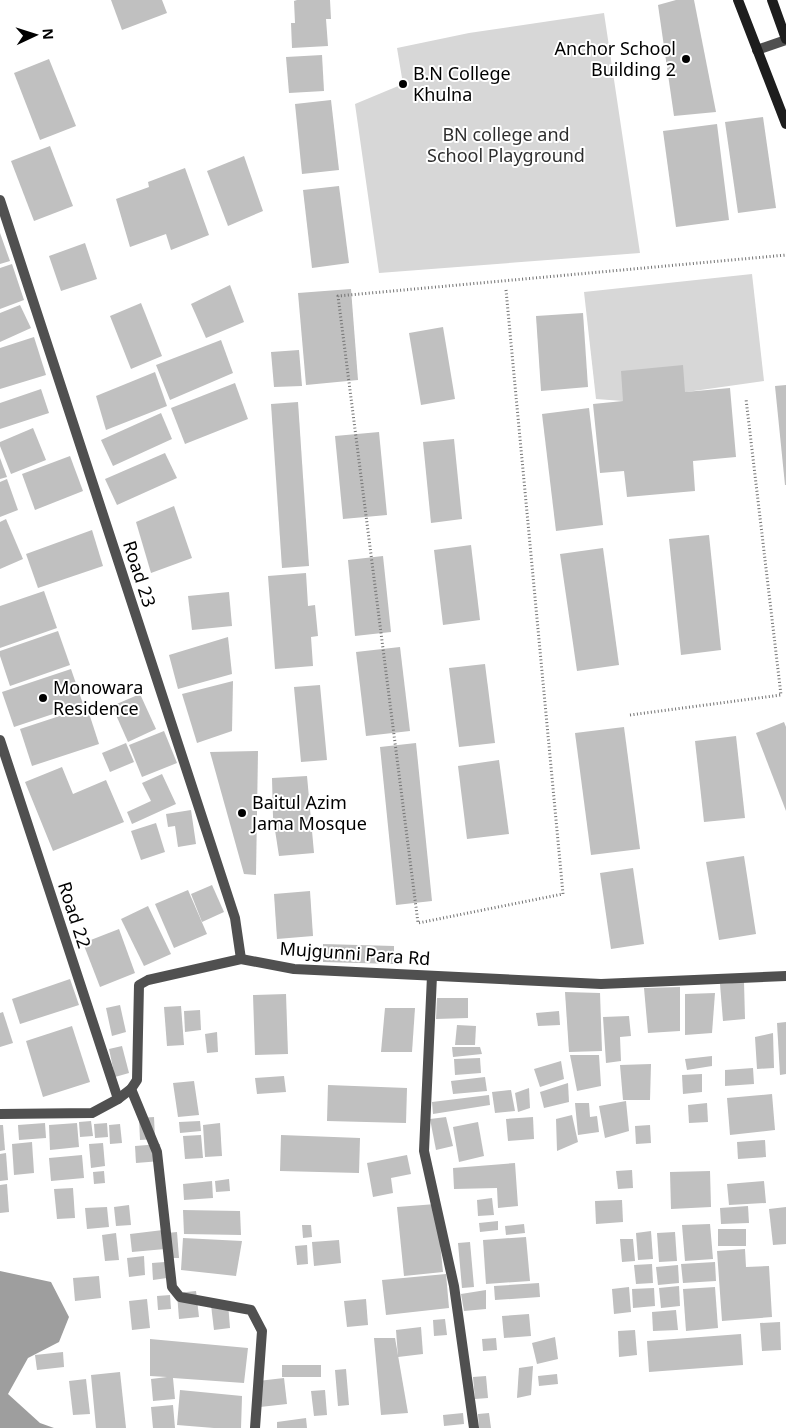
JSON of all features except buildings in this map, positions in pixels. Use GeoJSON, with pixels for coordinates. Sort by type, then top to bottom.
{"type":"FeatureCollection","features":[{"type":"Feature","properties":{"kind":"main road"},"geometry":{"type":"LineString","coordinates":[[738,0],[786,124]]}},
{"type":"Feature","properties":{"kind":"main road"},"geometry":{"type":"LineString","coordinates":[[772,0],[786,40]]}},
{"type":"Feature","properties":{"kind":"street"},"geometry":{"type":"LineString","coordinates":[[757,50],[786,40]]}},
{"type":"Feature","properties":{"kind":"street","name":"Road 23"},"geometry":{"type":"LineString","coordinates":[[0,200],[235,918],[241,959]]}},
{"type":"Feature","properties":{"kind":"street","name":"Road 22"},"geometry":{"type":"LineString","coordinates":[[0,740],[118,1099]]}},
{"type":"Feature","properties":{"kind":"street","name":"Mujgunni Para Rd"},"geometry":{"type":"LineString","coordinates":[[131,1090],[137,1080],[139,985],[148,980],[241,959],[294,969],[601,984],[786,976]]}},
{"type":"Feature","properties":{"kind":"street"},"geometry":{"type":"LineString","coordinates":[[432,976],[424,1151],[454,1286],[474,1428]]}},
{"type":"Feature","properties":{"kind":"street"},"geometry":{"type":"LineString","coordinates":[[0,1114],[92,1113],[131,1090],[157,1152],[172,1287],[180,1297],[251,1310],[262,1331],[255,1428]]}},
{"type":"Feature","properties":{"kind":"path"},"geometry":{"type":"LineString","coordinates":[[506,290],[563,894],[418,923],[338,296],[786,255]]}},
{"type":"Feature","properties":{"kind":"path"},"geometry":{"type":"LineString","coordinates":[[630,715],[781,695],[746,399]]}},
{"type":"Feature","properties":{"kind":"green space","name":"BN college and School Playground"},"geometry":{"type":"Polygon","coordinates":[[[604,13],[640,253],[379,273],[355,104],[403,84],[397,48],[469,33],[604,13]]]}},
{"type":"Feature","properties":{"kind":"green space"},"geometry":{"type":"Polygon","coordinates":[[[752,274],[764,381],[623,401],[596,399],[584,292],[752,274]]]}},
{"type":"Feature","properties":{"kind":"shaded area"},"geometry":{"type":"Polygon","coordinates":[[[0,1271],[51,1282],[69,1317],[59,1342],[28,1358],[8,1394],[40,1423],[54,1428],[0,1428],[0,1271]]]}},
{"type":"Feature","properties":{"kind":"place","name":"Anchor School Building 2"},"geometry":{"type":"Point","coordinates":[686,59]}},
{"type":"Feature","properties":{"kind":"place","name":"B.N College Khulna"},"geometry":{"type":"Point","coordinates":[403,84]}},
{"type":"Feature","properties":{"kind":"place","name":"Monowara Residence"},"geometry":{"type":"Point","coordinates":[43,698]}},
{"type":"Feature","properties":{"kind":"place","name":"Baitul Azim Jama Mosque"},"geometry":{"type":"Point","coordinates":[242,813]}}]}
